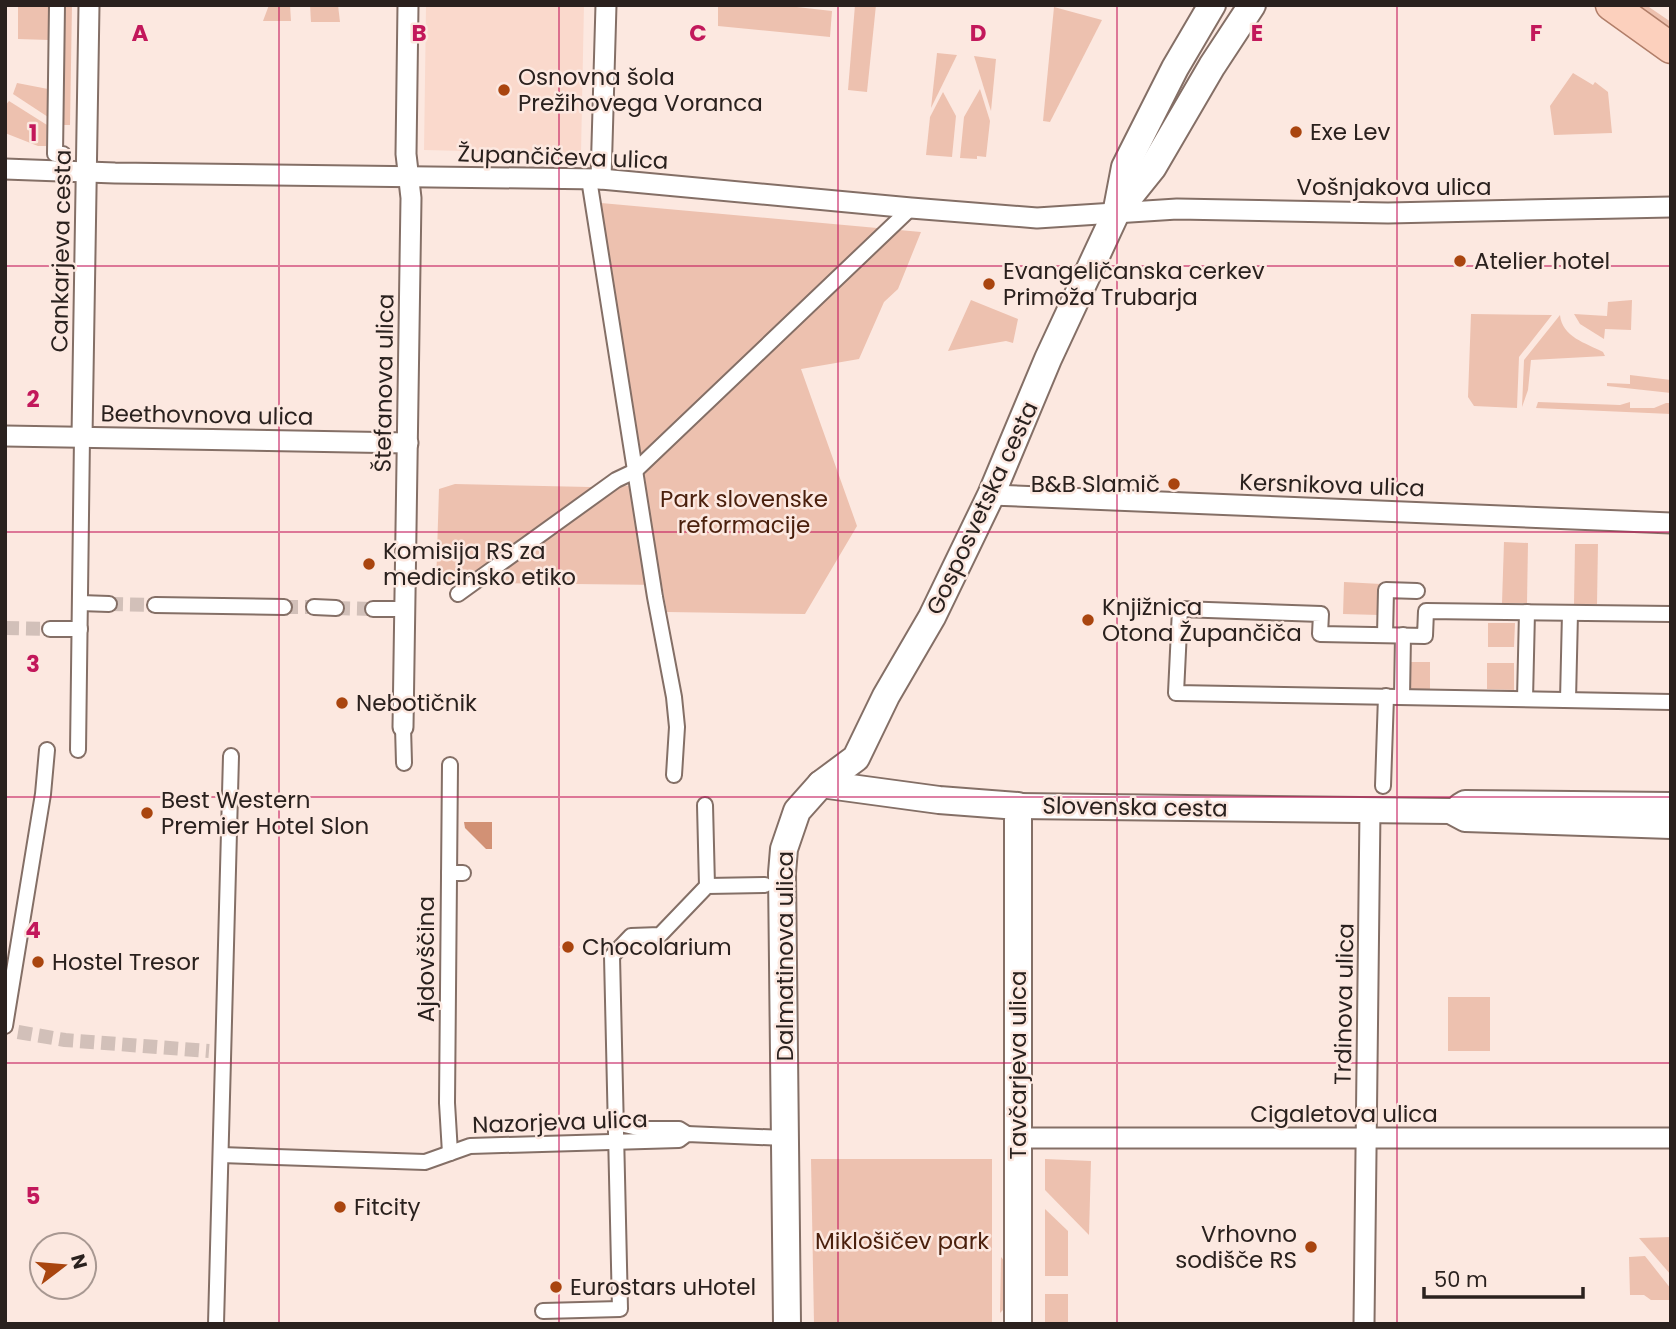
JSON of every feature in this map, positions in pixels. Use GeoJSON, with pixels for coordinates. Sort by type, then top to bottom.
{"type":"FeatureCollection","features":[{"type":"Feature","properties":{"kind":"main road","name":"Gosposvetska cesta"},"geometry":{"type":"LineString","coordinates":[[1116,213],[1125,167],[1175,68],[1212,5]]}},
{"type":"Feature","properties":{"kind":"main road","name":"Gosposvetska cesta"},"geometry":{"type":"LineString","coordinates":[[821,784],[856,758],[863,747],[886,696],[932,617],[991,495],[1048,359],[1116,213],[1153,167],[1212,66],[1252,5]]}},
{"type":"Feature","properties":{"kind":"main road"},"geometry":{"type":"LineString","coordinates":[[1611,5],[1671,48]]}},
{"type":"Feature","properties":{"kind":"main road","name":"Slovenska cesta"},"geometry":{"type":"LineString","coordinates":[[821,784],[939,800],[1018,806]]}},
{"type":"Feature","properties":{"kind":"main road","name":"Dalmatinova ulica"},"geometry":{"type":"LineString","coordinates":[[787,1324],[779,1139],[784,849],[797,811],[821,784]]}},
{"type":"Feature","properties":{"kind":"main road","name":"Tavčarjeva ulica"},"geometry":{"type":"LineString","coordinates":[[1018,806],[1018,1324]]}},
{"type":"Feature","properties":{"kind":"street","name":"Cankarjeva cesta"},"geometry":{"type":"LineString","coordinates":[[57,5],[55,154],[63,154],[63,172]]}},
{"type":"Feature","properties":{"kind":"street","name":"Cankarjeva cesta"},"geometry":{"type":"LineString","coordinates":[[78,750],[89,5]]}},
{"type":"Feature","properties":{"kind":"street","name":"Štefanova ulica"},"geometry":{"type":"LineString","coordinates":[[404,763],[411,198],[407,176],[408,5]]}},
{"type":"Feature","properties":{"kind":"street"},"geometry":{"type":"LineString","coordinates":[[606,5],[595,179],[635,471],[674,697],[677,727],[674,775]]}},
{"type":"Feature","properties":{"kind":"street","name":"Župančičeva ulica"},"geometry":{"type":"LineString","coordinates":[[5,169],[87,173],[595,179],[1047,218],[1116,213]]}},
{"type":"Feature","properties":{"kind":"street","name":"Vošnjakova ulica"},"geometry":{"type":"LineString","coordinates":[[1116,213],[1177,209],[1445,213],[1671,207]]}},
{"type":"Feature","properties":{"kind":"street"},"geometry":{"type":"LineString","coordinates":[[458,594],[616,480],[635,471],[911,208]]}},
{"type":"Feature","properties":{"kind":"street","name":"Beethovnova ulica"},"geometry":{"type":"LineString","coordinates":[[5,436],[408,443]]}},
{"type":"Feature","properties":{"kind":"street","name":"Kersnikova ulica"},"geometry":{"type":"LineString","coordinates":[[991,495],[1671,523]]}},
{"type":"Feature","properties":{"kind":"street"},"geometry":{"type":"LineString","coordinates":[[1385,635],[1386,590],[1417,591]]}},
{"type":"Feature","properties":{"kind":"street"},"geometry":{"type":"LineString","coordinates":[[80,603],[109,604]]}},
{"type":"Feature","properties":{"kind":"street"},"geometry":{"type":"LineString","coordinates":[[155,605],[284,607]]}},
{"type":"Feature","properties":{"kind":"street"},"geometry":{"type":"LineString","coordinates":[[313,607],[336,608]]}},
{"type":"Feature","properties":{"kind":"street"},"geometry":{"type":"LineString","coordinates":[[373,608],[405,609]]}},
{"type":"Feature","properties":{"kind":"street"},"geometry":{"type":"LineString","coordinates":[[1671,614],[1426,611],[1425,636],[1320,634],[1321,614],[1180,609],[1177,693],[1671,702]]}},
{"type":"Feature","properties":{"kind":"street"},"geometry":{"type":"LineString","coordinates":[[1525,699],[1527,612]]}},
{"type":"Feature","properties":{"kind":"street"},"geometry":{"type":"LineString","coordinates":[[1568,700],[1570,613]]}},
{"type":"Feature","properties":{"kind":"street"},"geometry":{"type":"LineString","coordinates":[[50,629],[80,629]]}},
{"type":"Feature","properties":{"kind":"street"},"geometry":{"type":"LineString","coordinates":[[1402,697],[1403,635]]}},
{"type":"Feature","properties":{"kind":"street"},"geometry":{"type":"LineString","coordinates":[[1383,786],[1385,696]]}},
{"type":"Feature","properties":{"kind":"street"},"geometry":{"type":"LineString","coordinates":[[10,1030],[47,750]]}},
{"type":"Feature","properties":{"kind":"street"},"geometry":{"type":"LineString","coordinates":[[216,1324],[221,1155],[216,1051],[231,756]]}},
{"type":"Feature","properties":{"kind":"street","name":"Ajdovščina"},"geometry":{"type":"LineString","coordinates":[[450,765],[456,873],[447,1103],[450,1153]]}},
{"type":"Feature","properties":{"kind":"street","name":"Slovenska cesta"},"geometry":{"type":"LineString","coordinates":[[1450,811],[1465,803],[1671,805]]}},
{"type":"Feature","properties":{"kind":"street"},"geometry":{"type":"LineString","coordinates":[[705,805],[707,886]]}},
{"type":"Feature","properties":{"kind":"street","name":"Slovenska cesta"},"geometry":{"type":"LineString","coordinates":[[1018,806],[1450,811],[1465,819],[1671,826]]}},
{"type":"Feature","properties":{"kind":"street","name":"Trdinova ulica"},"geometry":{"type":"LineString","coordinates":[[1364,1324],[1370,810]]}},
{"type":"Feature","properties":{"kind":"street"},"geometry":{"type":"LineString","coordinates":[[543,1311],[620,1309],[612,956],[631,936],[660,935],[707,886],[765,885]]}},
{"type":"Feature","properties":{"kind":"street"},"geometry":{"type":"LineString","coordinates":[[616,1123],[642,1129],[679,1129],[687,1134]]}},
{"type":"Feature","properties":{"kind":"street","name":"Nazorjeva ulica"},"geometry":{"type":"LineString","coordinates":[[221,1155],[425,1161],[470,1146],[679,1140],[687,1134],[779,1139]]}},
{"type":"Feature","properties":{"kind":"street","name":"Cigaletova ulica"},"geometry":{"type":"LineString","coordinates":[[1017,1138],[1671,1138]]}},
{"type":"Feature","properties":{"kind":"shaded area","name":"Osnovna šola Prežihovega Voranca"},"geometry":{"type":"Polygon","coordinates":[[[426,5],[584,5],[581,154],[424,150],[426,5]]]}},
{"type":"Feature","properties":{"kind":"shaded area"},"geometry":{"type":"Polygon","coordinates":[[[464,822],[492,822],[492,849],[486,849],[465,828],[464,822]]]}},
{"type":"Feature","properties":{"kind":"green space"},"geometry":{"type":"Polygon","coordinates":[[[18,5],[50,5],[49,40],[18,39],[18,5]]]}},
{"type":"Feature","properties":{"kind":"green space"},"geometry":{"type":"Polygon","coordinates":[[[65,5],[72,5],[70,125],[64,125],[65,5]]]}},
{"type":"Feature","properties":{"kind":"green space"},"geometry":{"type":"Polygon","coordinates":[[[269,5],[290,5],[291,21],[263,21],[269,5]]]}},
{"type":"Feature","properties":{"kind":"green space"},"geometry":{"type":"Polygon","coordinates":[[[310,5],[338,5],[340,22],[311,22],[310,5]]]}},
{"type":"Feature","properties":{"kind":"green space"},"geometry":{"type":"Polygon","coordinates":[[[718,5],[779,5],[832,11],[830,37],[718,26],[718,5]]]}},
{"type":"Feature","properties":{"kind":"green space"},"geometry":{"type":"Polygon","coordinates":[[[855,5],[876,5],[867,92],[848,90],[855,5]]]}},
{"type":"Feature","properties":{"kind":"green space"},"geometry":{"type":"Polygon","coordinates":[[[1633,5],[1646,5],[1671,22],[1671,33],[1633,5]]]}},
{"type":"Feature","properties":{"kind":"green space"},"geometry":{"type":"Polygon","coordinates":[[[1054,7],[1102,20],[1050,122],[1043,121],[1054,7]]]}},
{"type":"Feature","properties":{"kind":"green space"},"geometry":{"type":"Polygon","coordinates":[[[937,53],[957,55],[931,108],[937,53]]]}},
{"type":"Feature","properties":{"kind":"green space"},"geometry":{"type":"Polygon","coordinates":[[[974,56],[996,59],[991,111],[974,56]]]}},
{"type":"Feature","properties":{"kind":"green space"},"geometry":{"type":"Polygon","coordinates":[[[1573,73],[1593,85],[1595,82],[1608,92],[1612,133],[1554,135],[1550,106],[1573,73]]]}},
{"type":"Feature","properties":{"kind":"green space"},"geometry":{"type":"Polygon","coordinates":[[[17,83],[48,89],[48,117],[13,94],[17,83]]]}},
{"type":"Feature","properties":{"kind":"green space"},"geometry":{"type":"Polygon","coordinates":[[[980,89],[990,121],[986,157],[960,158],[964,117],[980,89]]]}},
{"type":"Feature","properties":{"kind":"green space"},"geometry":{"type":"Polygon","coordinates":[[[943,92],[956,116],[952,157],[926,155],[930,117],[943,92]]]}},
{"type":"Feature","properties":{"kind":"green space"},"geometry":{"type":"Polygon","coordinates":[[[9,101],[47,125],[46,146],[38,146],[5,133],[5,106],[9,101]]]}},
{"type":"Feature","properties":{"kind":"green space","name":"Park slovenske reformacije"},"geometry":{"type":"Polygon","coordinates":[[[601,203],[921,232],[898,289],[884,302],[859,359],[801,369],[857,526],[805,614],[667,612],[662,585],[490,583],[463,580],[453,586],[436,585],[439,489],[455,484],[590,487],[646,485],[601,203]]]}},
{"type":"Feature","properties":{"kind":"green space"},"geometry":{"type":"Polygon","coordinates":[[[971,300],[1018,319],[1013,343],[1006,341],[948,351],[971,300]]]}},
{"type":"Feature","properties":{"kind":"green space"},"geometry":{"type":"Polygon","coordinates":[[[1632,300],[1631,330],[1605,329],[1604,339],[1580,324],[1574,314],[1607,316],[1608,302],[1632,300]]]}},
{"type":"Feature","properties":{"kind":"green space"},"geometry":{"type":"Polygon","coordinates":[[[1471,314],[1552,315],[1519,357],[1517,408],[1474,406],[1468,397],[1471,314]]]}},
{"type":"Feature","properties":{"kind":"green space"},"geometry":{"type":"Polygon","coordinates":[[[1560,315],[1570,334],[1603,352],[1605,356],[1531,360],[1528,390],[1522,407],[1524,360],[1560,315]]]}},
{"type":"Feature","properties":{"kind":"green space"},"geometry":{"type":"Polygon","coordinates":[[[1630,375],[1671,380],[1671,393],[1607,386],[1607,383],[1630,384],[1630,375]]]}},
{"type":"Feature","properties":{"kind":"green space"},"geometry":{"type":"Polygon","coordinates":[[[1538,402],[1620,405],[1630,402],[1630,408],[1654,408],[1671,403],[1671,414],[1536,408],[1538,402]]]}},
{"type":"Feature","properties":{"kind":"green space"},"geometry":{"type":"Polygon","coordinates":[[[1504,542],[1528,543],[1527,603],[1502,603],[1504,542]]]}},
{"type":"Feature","properties":{"kind":"green space"},"geometry":{"type":"Polygon","coordinates":[[[1575,544],[1598,544],[1597,604],[1574,604],[1575,544]]]}},
{"type":"Feature","properties":{"kind":"green space"},"geometry":{"type":"Polygon","coordinates":[[[1344,582],[1381,584],[1379,615],[1343,614],[1344,582]]]}},
{"type":"Feature","properties":{"kind":"green space"},"geometry":{"type":"Polygon","coordinates":[[[1488,623],[1515,623],[1514,647],[1488,647],[1488,623]]]}},
{"type":"Feature","properties":{"kind":"green space"},"geometry":{"type":"Polygon","coordinates":[[[1408,662],[1430,662],[1430,691],[1407,690],[1408,662]]]}},
{"type":"Feature","properties":{"kind":"green space"},"geometry":{"type":"Polygon","coordinates":[[[1487,663],[1514,663],[1514,690],[1487,689],[1487,663]]]}},
{"type":"Feature","properties":{"kind":"green space"},"geometry":{"type":"Polygon","coordinates":[[[1448,997],[1490,997],[1490,1051],[1448,1051],[1448,997]]]}},
{"type":"Feature","properties":{"kind":"green space","name":"Miklošičev park"},"geometry":{"type":"Polygon","coordinates":[[[811,1159],[992,1159],[992,1324],[814,1324],[811,1159]]]}},
{"type":"Feature","properties":{"kind":"green space"},"geometry":{"type":"Polygon","coordinates":[[[1045,1159],[1091,1161],[1089,1235],[1045,1190],[1045,1159]]]}},
{"type":"Feature","properties":{"kind":"green space"},"geometry":{"type":"Polygon","coordinates":[[[1045,1209],[1068,1231],[1068,1276],[1045,1276],[1045,1209]]]}},
{"type":"Feature","properties":{"kind":"green space"},"geometry":{"type":"Polygon","coordinates":[[[1671,1237],[1671,1275],[1639,1238],[1671,1237]]]}},
{"type":"Feature","properties":{"kind":"green space"},"geometry":{"type":"Polygon","coordinates":[[[1645,1256],[1671,1289],[1671,1300],[1651,1300],[1644,1295],[1630,1295],[1629,1257],[1645,1256]]]}},
{"type":"Feature","properties":{"kind":"green space"},"geometry":{"type":"Polygon","coordinates":[[[1001,1257],[1008,1265],[1008,1305],[1000,1313],[1001,1257]]]}},
{"type":"Feature","properties":{"kind":"green space"},"geometry":{"type":"Polygon","coordinates":[[[1045,1294],[1068,1294],[1068,1324],[1045,1324],[1045,1294]]]}},
{"type":"Feature","properties":{"kind":"tunnel"},"geometry":{"type":"LineString","coordinates":[[109,604],[155,605]]}},
{"type":"Feature","properties":{"kind":"tunnel"},"geometry":{"type":"LineString","coordinates":[[284,607],[314,607]]}},
{"type":"Feature","properties":{"kind":"tunnel"},"geometry":{"type":"LineString","coordinates":[[336,608],[373,609]]}},
{"type":"Feature","properties":{"kind":"tunnel"},"geometry":{"type":"LineString","coordinates":[[5,628],[50,629]]}},
{"type":"Feature","properties":{"kind":"tunnel"},"geometry":{"type":"LineString","coordinates":[[18,1032],[65,1040],[209,1051]]}},
{"type":"Feature","properties":{"kind":"place","name":"Osnovna šola Prežihovega Voranca"},"geometry":{"type":"Point","coordinates":[504,90]}},
{"type":"Feature","properties":{"kind":"place","name":"Exe Lev"},"geometry":{"type":"Point","coordinates":[1296,132]}},
{"type":"Feature","properties":{"kind":"place","name":"Atelier hotel"},"geometry":{"type":"Point","coordinates":[1460,261]}},
{"type":"Feature","properties":{"kind":"place","name":"Evangeličanska cerkev Primoža Trubarja"},"geometry":{"type":"Point","coordinates":[989,284]}},
{"type":"Feature","properties":{"kind":"place","name":"B&B Slamič"},"geometry":{"type":"Point","coordinates":[1174,484]}},
{"type":"Feature","properties":{"kind":"place","name":"Komisija RS za medicinsko etiko"},"geometry":{"type":"Point","coordinates":[369,564]}},
{"type":"Feature","properties":{"kind":"place","name":"Knjižnica Otona Župančiča"},"geometry":{"type":"Point","coordinates":[1088,620]}},
{"type":"Feature","properties":{"kind":"place","name":"Nebotičnik"},"geometry":{"type":"Point","coordinates":[342,703]}},
{"type":"Feature","properties":{"kind":"place","name":"Best Western Premier Hotel Slon"},"geometry":{"type":"Point","coordinates":[147,813]}},
{"type":"Feature","properties":{"kind":"place","name":"Chocolarium"},"geometry":{"type":"Point","coordinates":[568,947]}},
{"type":"Feature","properties":{"kind":"place","name":"Hostel Tresor"},"geometry":{"type":"Point","coordinates":[38,962]}},
{"type":"Feature","properties":{"kind":"place","name":"Fitcity"},"geometry":{"type":"Point","coordinates":[340,1207]}},
{"type":"Feature","properties":{"kind":"place","name":"Vrhovno sodišče RS"},"geometry":{"type":"Point","coordinates":[1311,1247]}},
{"type":"Feature","properties":{"kind":"place","name":"Eurostars uHotel"},"geometry":{"type":"Point","coordinates":[556,1287]}}]}
